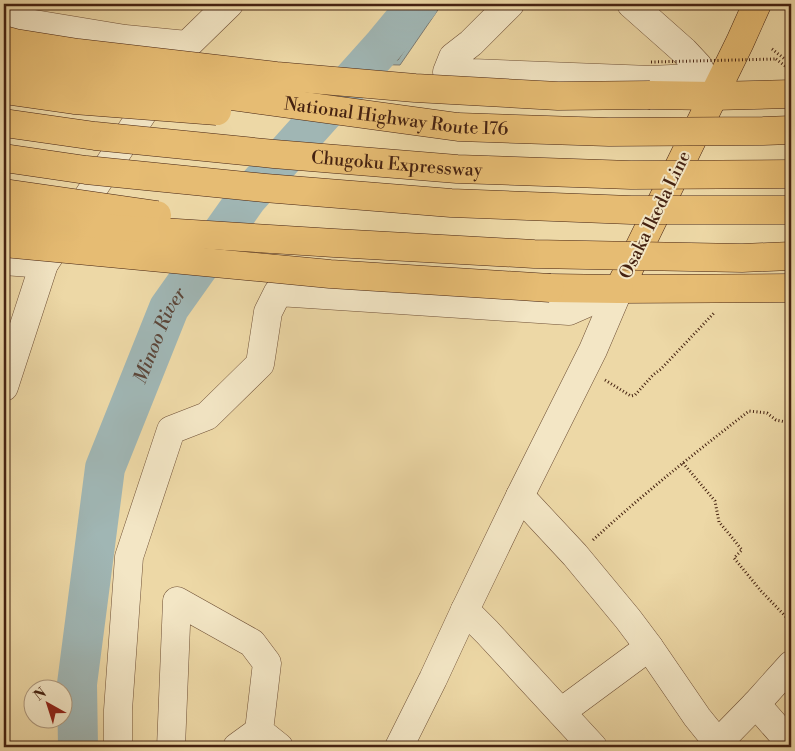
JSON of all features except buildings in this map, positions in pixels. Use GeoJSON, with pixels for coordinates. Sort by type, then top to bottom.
{"type":"FeatureCollection","features":[{"type":"Feature","properties":{"kind":"main road","name":"Osaka Ikeda Line"},"geometry":{"type":"LineString","coordinates":[[757,4],[619,288],[791,288]]}},
{"type":"Feature","properties":{"kind":"main road"},"geometry":{"type":"LineString","coordinates":[[4,40],[78,53],[276,76],[415,88],[558,96],[651,79],[713,96],[791,94]]}},
{"type":"Feature","properties":{"kind":"main road","name":"National Highway Route 176"},"geometry":{"type":"LineString","coordinates":[[4,62],[139,83],[458,127],[609,132],[791,130]]}},
{"type":"Feature","properties":{"kind":"main road"},"geometry":{"type":"LineString","coordinates":[[4,90],[74,100],[292,117],[458,127]]}},
{"type":"Feature","properties":{"kind":"main road","name":"Chugoku Expressway"},"geometry":{"type":"LineString","coordinates":[[4,123],[95,136],[274,154],[457,169],[631,175],[791,174]]}},
{"type":"Feature","properties":{"kind":"main road","name":"Chugoku Expressway"},"geometry":{"type":"LineString","coordinates":[[4,158],[86,170],[265,188],[451,203],[631,210],[791,210]]}},
{"type":"Feature","properties":{"kind":"main road"},"geometry":{"type":"LineString","coordinates":[[4,192],[334,243]]}},
{"type":"Feature","properties":{"kind":"main road"},"geometry":{"type":"LineString","coordinates":[[4,219],[52,225],[534,254],[742,258],[791,256]]}},
{"type":"Feature","properties":{"kind":"main road"},"geometry":{"type":"LineString","coordinates":[[4,243],[330,274],[550,288],[619,288]]}},
{"type":"Feature","properties":{"kind":"street"},"geometry":{"type":"LineString","coordinates":[[4,387],[14,317],[44,264],[187,45],[229,4]]}},
{"type":"Feature","properties":{"kind":"street"},"geometry":{"type":"LineString","coordinates":[[510,4],[453,57],[447,72],[651,79],[671,65],[676,50],[674,42]]}},
{"type":"Feature","properties":{"kind":"street"},"geometry":{"type":"LineString","coordinates":[[631,4],[698,66],[713,96]]}},
{"type":"Feature","properties":{"kind":"street"},"geometry":{"type":"LineString","coordinates":[[4,19],[125,39],[187,45]]}},
{"type":"Feature","properties":{"kind":"street"},"geometry":{"type":"LineString","coordinates":[[4,261],[44,264]]}},
{"type":"Feature","properties":{"kind":"street"},"geometry":{"type":"LineString","coordinates":[[398,742],[433,679],[520,496],[593,350],[619,288]]}},
{"type":"Feature","properties":{"kind":"street"},"geometry":{"type":"LineString","coordinates":[[118,747],[118,710],[129,557],[171,430],[207,416],[260,364],[268,312],[278,292],[569,311],[619,288]]}},
{"type":"Feature","properties":{"kind":"street"},"geometry":{"type":"LineString","coordinates":[[520,496],[575,555],[628,619],[716,745],[791,666]]}},
{"type":"Feature","properties":{"kind":"street"},"geometry":{"type":"LineString","coordinates":[[171,747],[177,601],[252,643],[267,663],[269,739],[238,747]]}},
{"type":"Feature","properties":{"kind":"street"},"geometry":{"type":"LineString","coordinates":[[465,610],[593,747]]}},
{"type":"Feature","properties":{"kind":"street"},"geometry":{"type":"LineString","coordinates":[[561,712],[649,647]]}},
{"type":"Feature","properties":{"kind":"street"},"geometry":{"type":"LineString","coordinates":[[756,704],[791,744]]}},
{"type":"Feature","properties":{"kind":"path"},"geometry":{"type":"LineString","coordinates":[[772,49],[791,64]]}},
{"type":"Feature","properties":{"kind":"path"},"geometry":{"type":"LineString","coordinates":[[651,79],[776,59],[791,70]]}},
{"type":"Feature","properties":{"kind":"path"},"geometry":{"type":"LineString","coordinates":[[598,376],[630,396],[635,395],[718,309]]}},
{"type":"Feature","properties":{"kind":"path"},"geometry":{"type":"LineString","coordinates":[[575,555],[639,499],[749,411],[767,413],[776,420],[791,422]]}},
{"type":"Feature","properties":{"kind":"path"},"geometry":{"type":"LineString","coordinates":[[683,463],[715,501],[719,522],[742,550],[734,558],[760,591],[791,622]]}},
{"type":"Feature","properties":{"kind":"water"},"geometry":{"type":"Polygon","coordinates":[[[399,4],[442,4],[400,65],[355,64],[399,4]]]}},
{"type":"Feature","properties":{"kind":"waterway","name":"Minoo River"},"geometry":{"type":"LineString","coordinates":[[78,747],[77,684],[105,468],[169,308],[247,198],[384,45],[418,4]]}}]}
